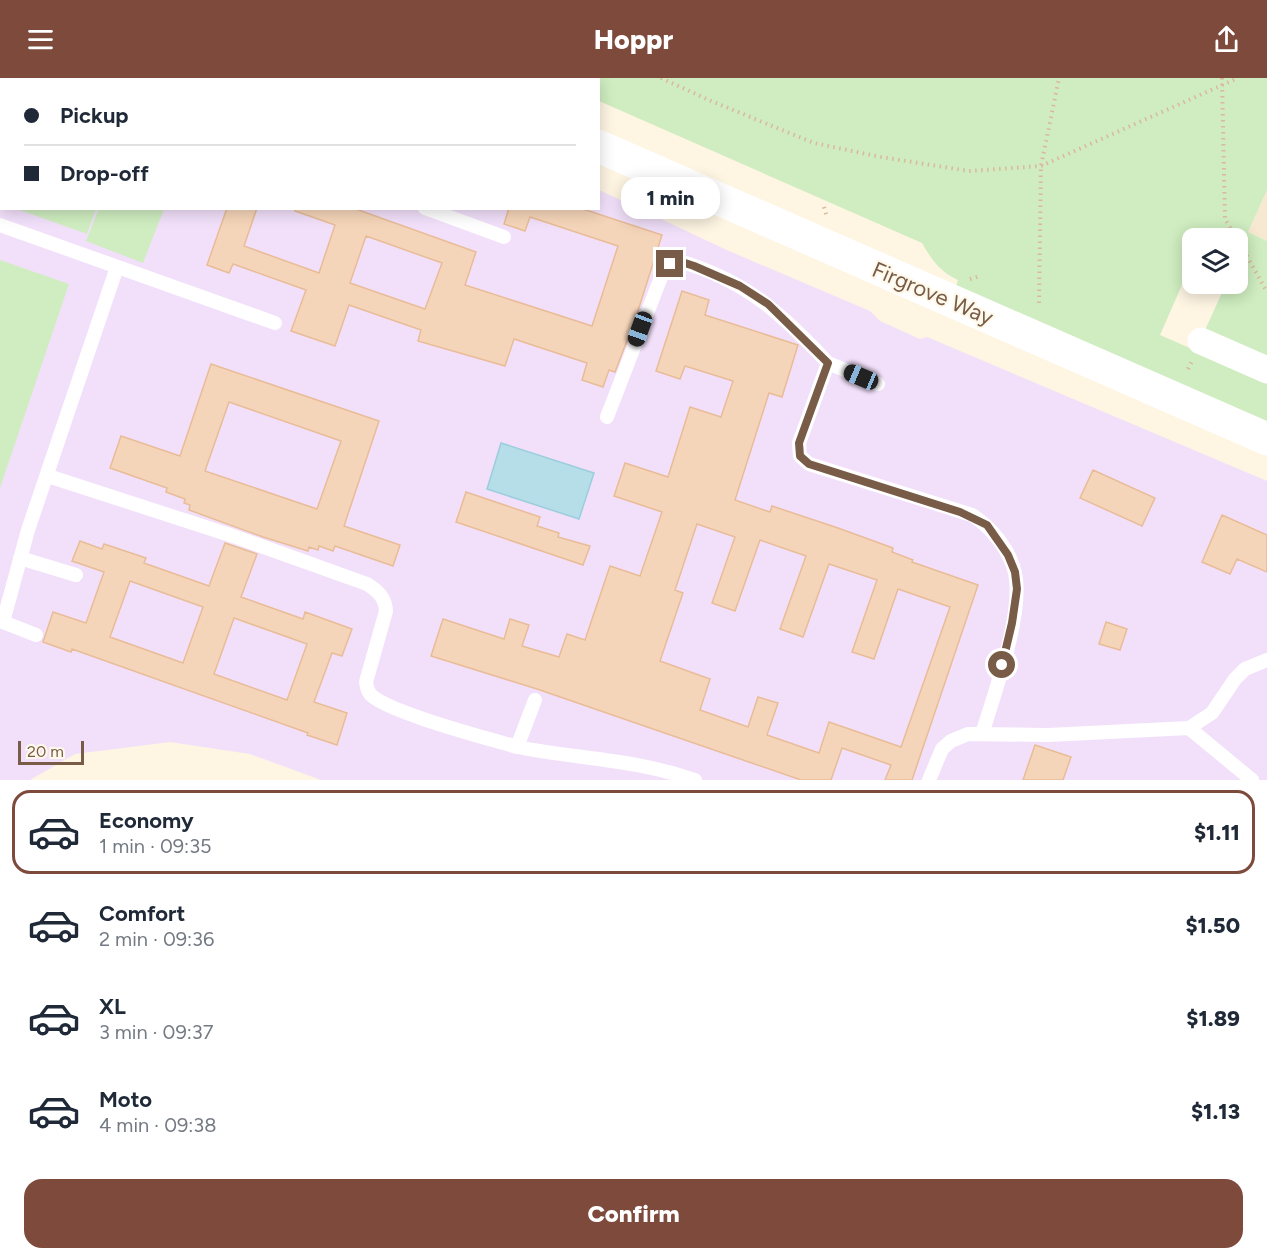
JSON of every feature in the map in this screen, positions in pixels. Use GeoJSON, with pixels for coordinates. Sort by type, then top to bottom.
{"type":"FeatureCollection","features":[{"type":"Feature","properties":{"kind":"street","name":"Firgrove Way"},"geometry":{"type":"LineString","coordinates":[[600,147],[1267,440]]}},
{"type":"Feature","properties":{"kind":"street"},"geometry":{"type":"LineString","coordinates":[[1201,341],[1267,369]]}},
{"type":"Feature","properties":{"kind":"lane"},"geometry":{"type":"LineString","coordinates":[[430,210],[504,237]]}},
{"type":"Feature","properties":{"kind":"lane"},"geometry":{"type":"LineString","coordinates":[[0,225],[275,322]]}},
{"type":"Feature","properties":{"kind":"lane"},"geometry":{"type":"LineString","coordinates":[[607,417],[663,272],[670,264],[679,261],[740,286],[768,304],[828,363],[878,384]]}},
{"type":"Feature","properties":{"kind":"lane"},"geometry":{"type":"LineString","coordinates":[[36,635],[3,622],[20,558],[117,267]]}},
{"type":"Feature","properties":{"kind":"lane"},"geometry":{"type":"LineString","coordinates":[[828,363],[799,443],[800,456],[809,464],[972,516],[987,525],[1008,555],[1015,572],[1017,589],[1012,623],[982,734]]}},
{"type":"Feature","properties":{"kind":"lane"},"geometry":{"type":"LineString","coordinates":[[48,476],[233,536],[367,584],[379,592],[386,602],[387,611],[366,682],[367,690],[372,696],[384,703],[517,747],[558,755],[591,756],[625,761],[660,768],[694,780]]}},
{"type":"Feature","properties":{"kind":"lane"},"geometry":{"type":"LineString","coordinates":[[20,558],[76,575]]}},
{"type":"Feature","properties":{"kind":"lane"},"geometry":{"type":"LineString","coordinates":[[929,780],[942,749],[951,741],[968,735],[1048,735],[1189,728],[1212,713],[1235,679],[1245,669],[1267,660]]}},
{"type":"Feature","properties":{"kind":"lane"},"geometry":{"type":"LineString","coordinates":[[517,747],[535,700]]}},
{"type":"Feature","properties":{"kind":"lane"},"geometry":{"type":"LineString","coordinates":[[1189,728],[1252,780]]}},
{"type":"Feature","properties":{"kind":"path"},"geometry":{"type":"LineString","coordinates":[[661,78],[814,143],[881,157],[969,171],[1041,166],[1238,78]]}},
{"type":"Feature","properties":{"kind":"path"},"geometry":{"type":"LineString","coordinates":[[1039,303],[1041,166],[1059,78]]}},
{"type":"Feature","properties":{"kind":"path"},"geometry":{"type":"LineString","coordinates":[[1222,78],[1225,219],[1230,228]]}},
{"type":"Feature","properties":{"kind":"path"},"geometry":{"type":"LineString","coordinates":[[1248,258],[1267,292]]}},
{"type":"Feature","properties":{"kind":"shaded area"},"geometry":{"type":"Polygon","coordinates":[[[600,190],[729,251],[870,311],[880,321],[920,339],[927,337],[1267,481],[1267,780],[321,780],[250,754],[170,742],[75,754],[30,780],[0,780],[0,210],[600,210],[600,190]]]}},
{"type":"Feature","properties":{"kind":"shaded area"},"geometry":{"type":"Polygon","coordinates":[[[1267,190],[1267,241],[1248,232],[1267,190]]]}},
{"type":"Feature","properties":{"kind":"green space"},"geometry":{"type":"Polygon","coordinates":[[[600,78],[1267,78],[1267,190],[1248,232],[1248,228],[1182,228],[1182,285],[1160,335],[1267,382],[1267,424],[956,287],[958,280],[937,264],[922,243],[600,101],[600,78]]]}},
{"type":"Feature","properties":{"kind":"green space"},"geometry":{"type":"Polygon","coordinates":[[[20,210],[96,210],[87,234],[20,210]]]}},
{"type":"Feature","properties":{"kind":"green space"},"geometry":{"type":"Polygon","coordinates":[[[98,210],[164,210],[143,263],[86,241],[98,210]]]}},
{"type":"Feature","properties":{"kind":"green space"},"geometry":{"type":"Polygon","coordinates":[[[1248,232],[1267,241],[1267,357],[1205,330],[1221,294],[1248,294],[1248,232]]]}},
{"type":"Feature","properties":{"kind":"green space"},"geometry":{"type":"Polygon","coordinates":[[[0,260],[69,284],[0,488],[0,260]]]}},
{"type":"Feature","properties":{"kind":"water"},"geometry":{"type":"Polygon","coordinates":[[[501,443],[594,473],[579,519],[487,489],[501,443]]]}},
{"type":"Feature","properties":{"kind":"building"},"geometry":{"type":"Polygon","coordinates":[[[226,210],[256,210],[244,246],[319,273],[335,225],[295,210],[359,210],[476,252],[465,285],[592,326],[618,246],[530,217],[525,231],[504,224],[508,210],[586,210],[662,235],[636,317],[615,372],[609,370],[603,387],[582,380],[587,363],[514,339],[505,366],[418,341],[421,330],[349,305],[335,346],[291,331],[306,290],[233,264],[229,273],[207,265],[226,210]],[[366,236],[350,283],[425,309],[442,263],[366,236]]]}},
{"type":"Feature","properties":{"kind":"building"},"geometry":{"type":"Polygon","coordinates":[[[682,291],[709,300],[705,315],[798,345],[782,397],[769,393],[735,500],[770,512],[772,506],[838,528],[893,548],[892,552],[913,560],[912,562],[978,585],[912,780],[885,780],[891,765],[842,748],[831,780],[801,780],[537,689],[431,656],[443,619],[504,639],[510,619],[529,625],[522,646],[559,657],[567,634],[585,640],[610,566],[640,576],[662,512],[614,496],[625,463],[668,477],[690,407],[721,417],[733,381],[685,366],[680,379],[656,371],[682,291]],[[697,524],[675,590],[683,593],[660,661],[710,679],[700,710],[748,727],[758,697],[778,703],[767,735],[819,753],[829,722],[901,747],[950,607],[898,589],[874,659],[852,652],[877,580],[829,564],[803,637],[780,629],[806,556],[760,540],[735,611],[712,603],[735,537],[697,524]]]}},
{"type":"Feature","properties":{"kind":"building"},"geometry":{"type":"Polygon","coordinates":[[[211,364],[379,421],[344,526],[400,545],[393,566],[335,546],[333,551],[319,546],[318,550],[309,547],[308,551],[263,537],[189,510],[190,505],[184,503],[185,499],[166,492],[167,488],[110,468],[121,436],[180,456],[211,364]],[[229,402],[205,471],[317,509],[341,441],[229,402]]]}},
{"type":"Feature","properties":{"kind":"building"},"geometry":{"type":"Polygon","coordinates":[[[1093,470],[1155,498],[1142,526],[1080,498],[1093,470]]]}},
{"type":"Feature","properties":{"kind":"building"},"geometry":{"type":"Polygon","coordinates":[[[466,492],[540,517],[537,526],[559,533],[558,537],[590,546],[583,565],[456,522],[466,492]]]}},
{"type":"Feature","properties":{"kind":"building"},"geometry":{"type":"Polygon","coordinates":[[[1222,515],[1267,535],[1267,572],[1237,559],[1230,574],[1202,562],[1222,515]]]}},
{"type":"Feature","properties":{"kind":"building"},"geometry":{"type":"Polygon","coordinates":[[[80,541],[102,549],[104,544],[146,558],[144,563],[209,586],[225,543],[257,554],[241,597],[303,619],[305,612],[352,629],[342,656],[332,653],[314,702],[347,713],[337,745],[72,649],[71,652],[43,642],[53,612],[86,623],[104,572],[72,561],[80,541]],[[130,581],[110,637],[183,663],[203,607],[130,581]],[[234,618],[214,674],[287,700],[307,644],[234,618]]]}},
{"type":"Feature","properties":{"kind":"building"},"geometry":{"type":"Polygon","coordinates":[[[1106,622],[1127,629],[1120,650],[1099,644],[1106,622]]]}},
{"type":"Feature","properties":{"kind":"building"},"geometry":{"type":"Polygon","coordinates":[[[1035,745],[1071,757],[1063,780],[1023,780],[1035,745]]]}},
{"type":"Feature","properties":{"kind":"route"},"geometry":{"type":"LineString","coordinates":[[670,264],[679,261],[740,286],[768,304],[828,363],[799,443],[800,456],[809,464],[844,473],[897,493],[949,508],[972,516],[987,525],[1008,555],[1015,572],[1017,589],[1002,665]]}}]}
